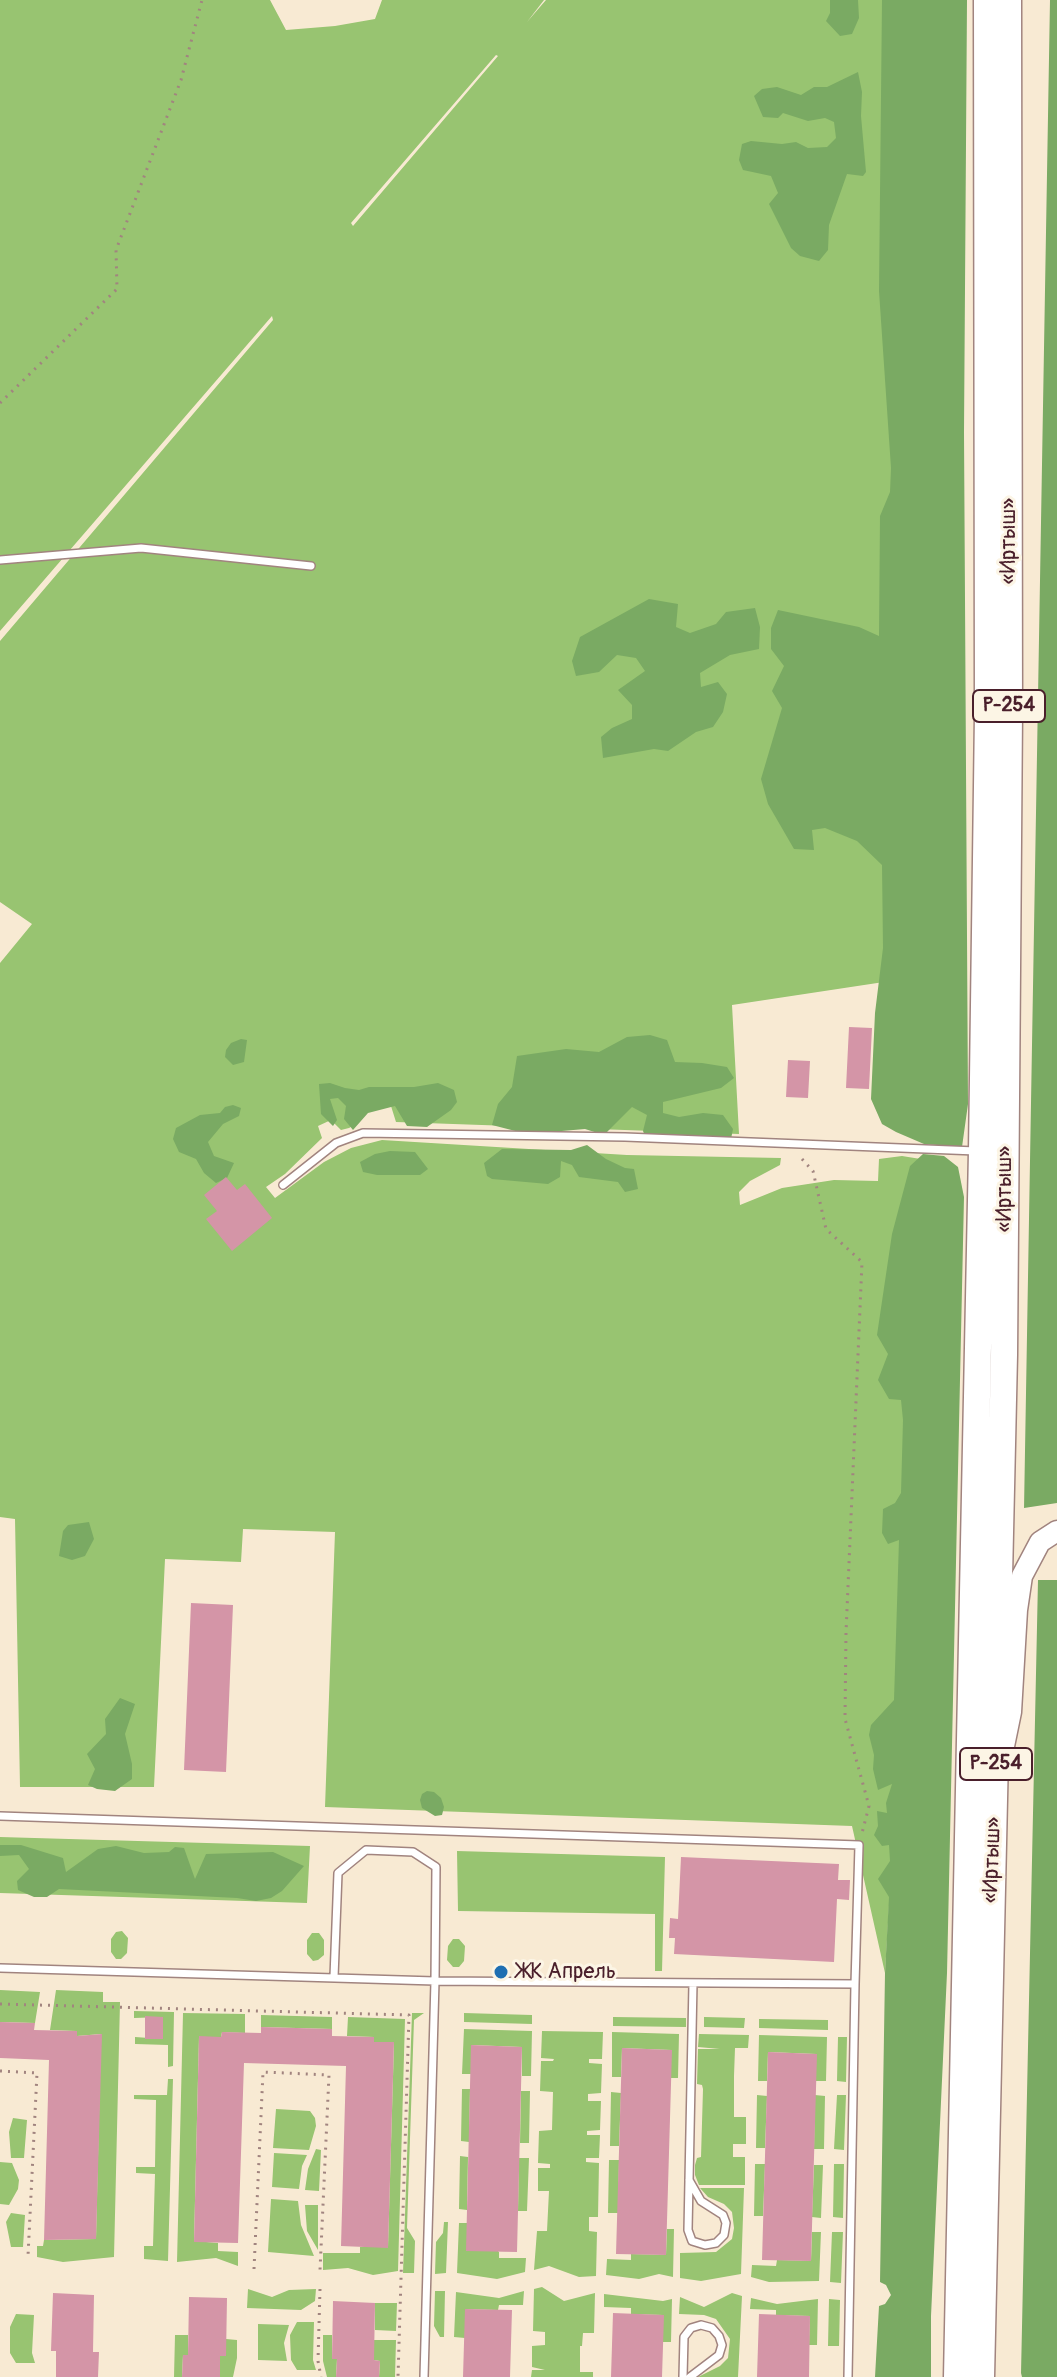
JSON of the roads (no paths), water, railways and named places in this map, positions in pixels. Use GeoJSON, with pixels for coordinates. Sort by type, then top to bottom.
{"type":"FeatureCollection","features":[{"type":"Feature","properties":{"kind":"highway","name":"«Иртыш»"},"geometry":{"type":"LineString","coordinates":[[957,2377],[988,713],[987,0]]}},
{"type":"Feature","properties":{"kind":"highway","name":"«Иртыш»"},"geometry":{"type":"LineString","coordinates":[[981,2377],[1004,1355],[1009,743],[1008,0]]}},
{"type":"Feature","properties":{"kind":"street"},"geometry":{"type":"LineString","coordinates":[[995,1790],[1011,1712],[1022,1576],[1040,1542],[1057,1531]]}},
{"type":"Feature","properties":{"kind":"lane"},"geometry":{"type":"LineString","coordinates":[[0,560],[141,548],[311,566]]}},
{"type":"Feature","properties":{"kind":"lane"},"geometry":{"type":"LineString","coordinates":[[283,1185],[336,1143],[363,1133],[982,1151]]}},
{"type":"Feature","properties":{"kind":"lane"},"geometry":{"type":"LineString","coordinates":[[0,1816],[859,1845],[848,2377]]}},
{"type":"Feature","properties":{"kind":"lane"},"geometry":{"type":"LineString","coordinates":[[334,1977],[338,1873],[366,1850],[413,1852],[436,1867],[424,2377]]}},
{"type":"Feature","properties":{"kind":"lane"},"geometry":{"type":"LineString","coordinates":[[0,1968],[435,1981],[855,1984]]}},
{"type":"Feature","properties":{"kind":"lane"},"geometry":{"type":"LineString","coordinates":[[689,2180],[701,2201],[723,2215],[726,2223],[724,2235],[716,2243],[705,2245],[692,2241],[688,2230],[689,2180],[693,1983]]}},
{"type":"Feature","properties":{"kind":"lane"},"geometry":{"type":"LineString","coordinates":[[683,2377],[684,2337],[691,2328],[701,2325],[712,2328],[722,2345],[719,2355],[690,2377]]}},
{"type":"Feature","properties":{"kind":"place","name":"ЖК Апрель"},"geometry":{"type":"Point","coordinates":[501,1972]}}]}
